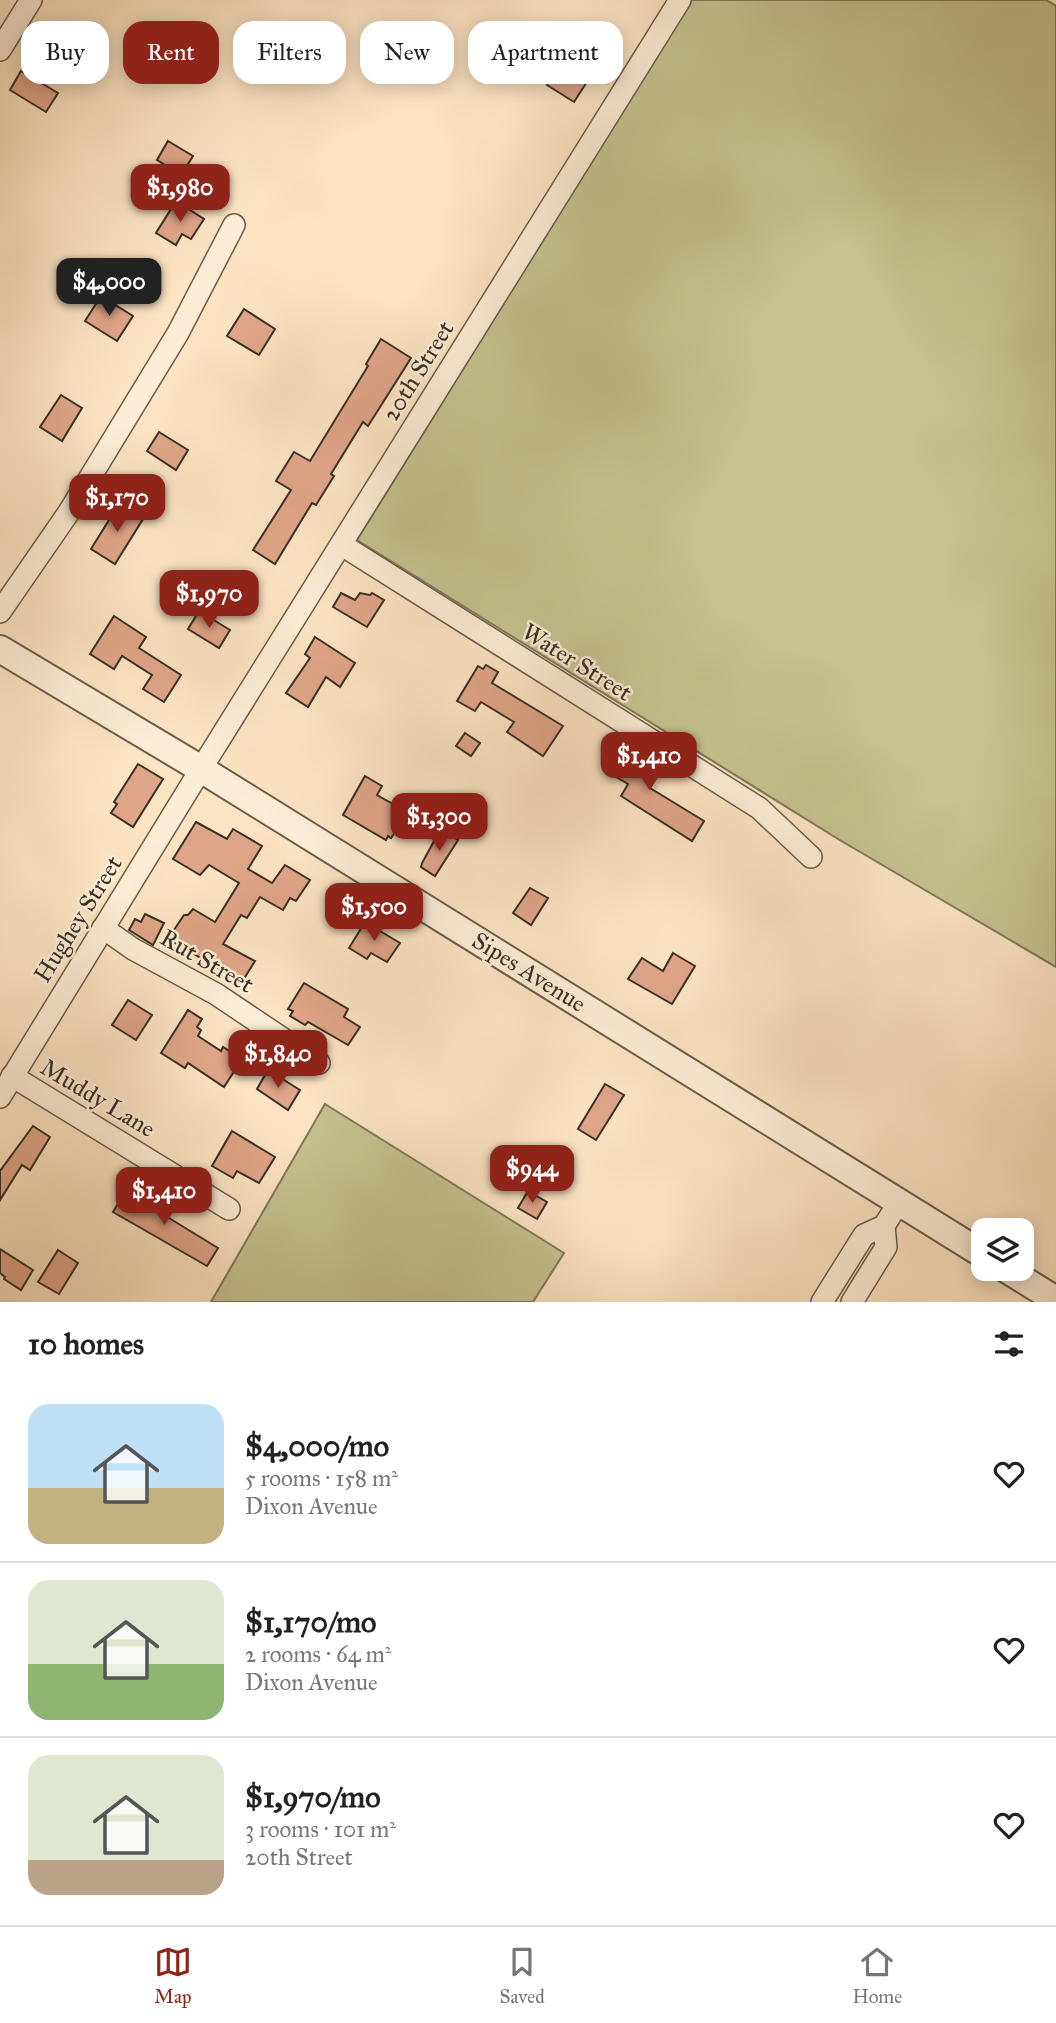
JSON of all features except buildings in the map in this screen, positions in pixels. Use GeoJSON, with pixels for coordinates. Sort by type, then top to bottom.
{"type":"FeatureCollection","features":[{"type":"Feature","properties":{"kind":"street"},"geometry":{"type":"LineString","coordinates":[[0,50],[31,0]]}},
{"type":"Feature","properties":{"kind":"street","name":"20th Street"},"geometry":{"type":"LineString","coordinates":[[201,769],[680,0]]}},
{"type":"Feature","properties":{"kind":"street"},"geometry":{"type":"LineString","coordinates":[[0,612],[69,512],[172,344],[234,225]]}},
{"type":"Feature","properties":{"kind":"street","name":"Water Street"},"geometry":{"type":"LineString","coordinates":[[342,545],[759,808],[811,857]]}},
{"type":"Feature","properties":{"kind":"street","name":"Sipes Avenue"},"geometry":{"type":"LineString","coordinates":[[0,649],[201,769],[971,1247]]}},
{"type":"Feature","properties":{"kind":"street","name":"Hughey Street"},"geometry":{"type":"LineString","coordinates":[[0,1097],[201,769]]}},
{"type":"Feature","properties":{"kind":"street","name":"Rut Street"},"geometry":{"type":"LineString","coordinates":[[103,928],[133,949],[216,994],[319,1063]]}},
{"type":"Feature","properties":{"kind":"street","name":"Muddy Lane"},"geometry":{"type":"LineString","coordinates":[[12,1076],[229,1209]]}},
{"type":"Feature","properties":{"kind":"street"},"geometry":{"type":"LineString","coordinates":[[822,1302],[864,1235],[884,1226],[899,1202]]}},
{"type":"Feature","properties":{"kind":"street"},"geometry":{"type":"LineString","coordinates":[[852,1302],[886,1247],[884,1226]]}},
{"type":"Feature","properties":{"kind":"street"},"geometry":{"type":"LineString","coordinates":[[845,1266],[866,1279]]}},
{"type":"Feature","properties":{"kind":"street"},"geometry":{"type":"LineString","coordinates":[[1025,1281],[1056,1300]]}},
{"type":"Feature","properties":{"kind":"shaded area"},"geometry":{"type":"Polygon","coordinates":[[[692,0],[1046,0],[1056,6],[1056,967],[838,839],[357,540],[692,0]]]}},
{"type":"Feature","properties":{"kind":"shaded area"},"geometry":{"type":"Polygon","coordinates":[[[325,1104],[564,1253],[533,1302],[211,1302],[325,1104]]]}}]}
